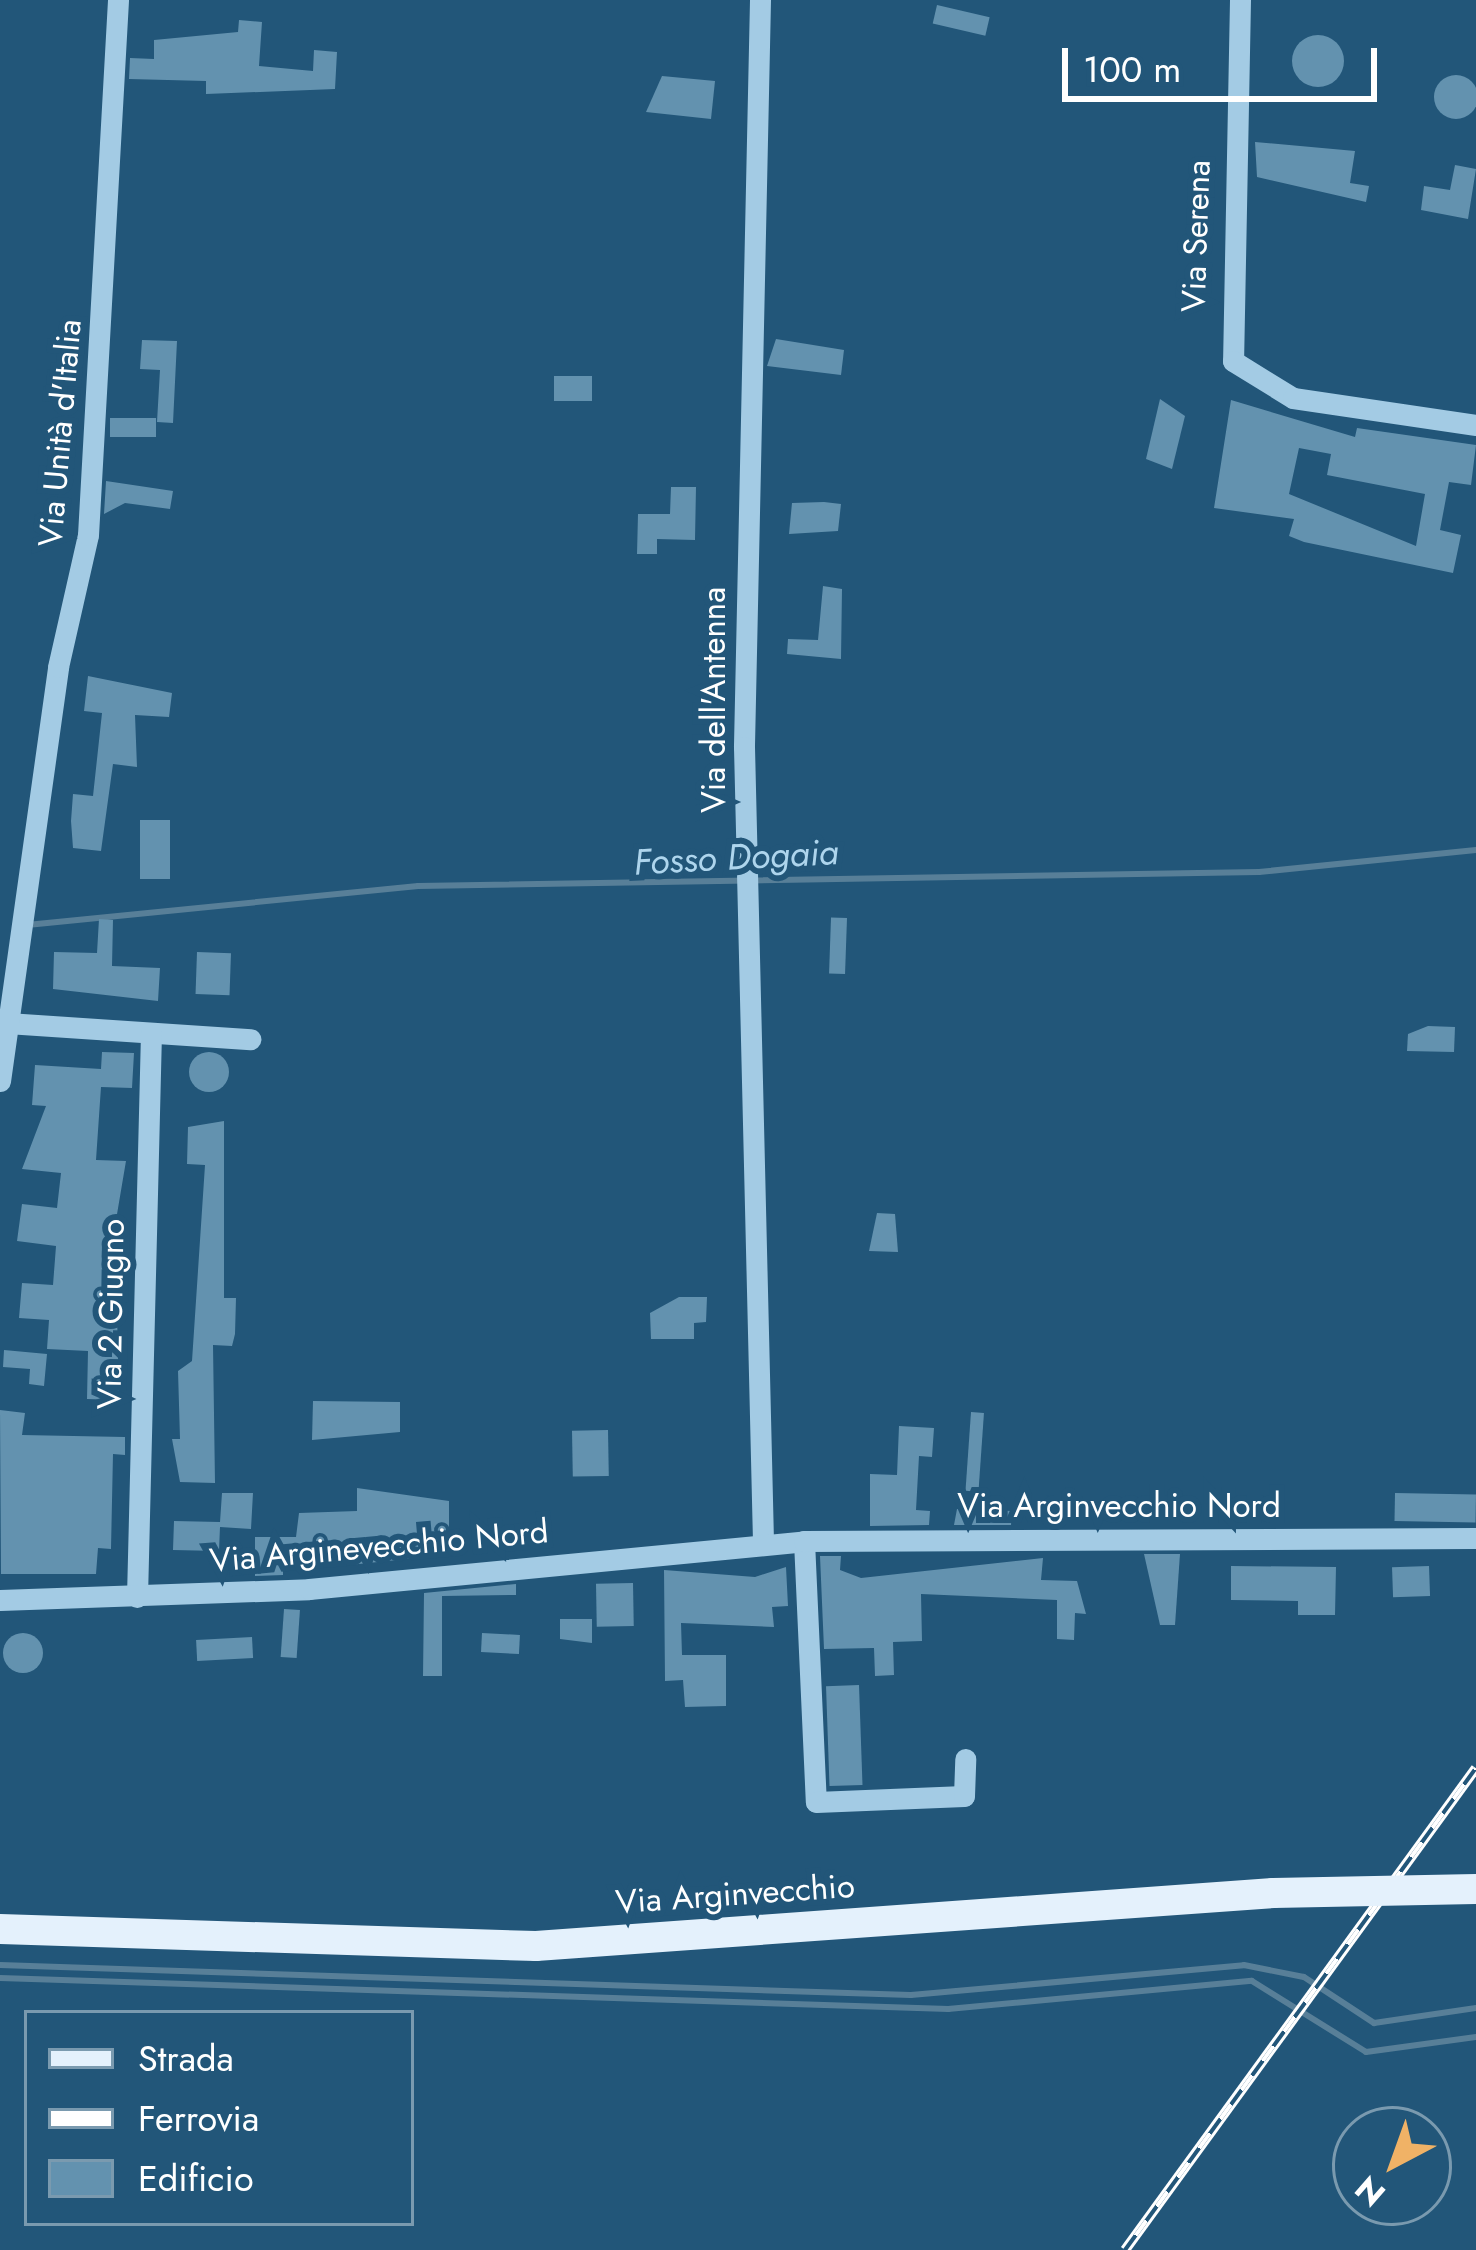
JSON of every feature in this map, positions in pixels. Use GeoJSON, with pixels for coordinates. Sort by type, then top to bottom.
{"type":"FeatureCollection","features":[{"type":"Feature","properties":{"kind":"main road","name":"Via Arginvecchio"},"geometry":{"type":"LineString","coordinates":[[0,1929],[536,1946],[1273,1894],[1476,1889]]}},
{"type":"Feature","properties":{"kind":"street","name":"Via Unità d'Italia"},"geometry":{"type":"LineString","coordinates":[[0,1082],[23,914],[88,535],[118,0]]}},
{"type":"Feature","properties":{"kind":"street","name":"Via dell'Antenna"},"geometry":{"type":"LineString","coordinates":[[760,0],[749,871],[763,1543]]}},
{"type":"Feature","properties":{"kind":"street","name":"Via Serena"},"geometry":{"type":"LineString","coordinates":[[1240,0],[1233,361],[1293,398],[1476,424]]}},
{"type":"Feature","properties":{"kind":"street"},"geometry":{"type":"LineString","coordinates":[[8,1023],[250,1039]]}},
{"type":"Feature","properties":{"kind":"street","name":"Via 2 Giugno"},"geometry":{"type":"LineString","coordinates":[[137,1597],[151,1033]]}},
{"type":"Feature","properties":{"kind":"street","name":"Via Arginvecchio Nord"},"geometry":{"type":"LineString","coordinates":[[763,1543],[1476,1538]]}},
{"type":"Feature","properties":{"kind":"street"},"geometry":{"type":"LineString","coordinates":[[804,1541],[816,1802],[964,1796],[965,1759]]}},
{"type":"Feature","properties":{"kind":"street","name":"Via Arginevecchio Nord"},"geometry":{"type":"LineString","coordinates":[[0,1600],[137,1597],[763,1543]]}},
{"type":"Feature","properties":{"kind":"building"},"geometry":{"type":"Polygon","coordinates":[[[937,5],[990,17],[985,36],[933,24],[937,5]]]}},
{"type":"Feature","properties":{"kind":"building"},"geometry":{"type":"Polygon","coordinates":[[[239,20],[262,22],[259,66],[313,71],[314,50],[337,52],[335,89],[206,94],[206,81],[129,79],[130,58],[154,59],[154,40],[238,32],[239,20]]]}},
{"type":"Feature","properties":{"kind":"building"},"geometry":{"type":"Polygon","coordinates":[[[1318,35],[1336,43],[1344,61],[1336,79],[1318,87],[1300,79],[1292,61],[1300,43],[1318,35]]]}},
{"type":"Feature","properties":{"kind":"building"},"geometry":{"type":"Polygon","coordinates":[[[662,76],[715,81],[711,119],[646,112],[662,76]]]}},
{"type":"Feature","properties":{"kind":"building"},"geometry":{"type":"Polygon","coordinates":[[[1448,77],[1464,77],[1476,89],[1476,105],[1464,117],[1448,117],[1436,105],[1436,89],[1448,77]]]}},
{"type":"Feature","properties":{"kind":"building"},"geometry":{"type":"Polygon","coordinates":[[[1255,142],[1355,151],[1350,183],[1369,186],[1366,202],[1257,177],[1255,142]]]}},
{"type":"Feature","properties":{"kind":"building"},"geometry":{"type":"Polygon","coordinates":[[[1455,165],[1476,169],[1468,219],[1421,210],[1424,186],[1450,190],[1455,165]]]}},
{"type":"Feature","properties":{"kind":"building"},"geometry":{"type":"Polygon","coordinates":[[[776,339],[844,350],[841,375],[767,366],[776,339]]]}},
{"type":"Feature","properties":{"kind":"building"},"geometry":{"type":"Polygon","coordinates":[[[142,340],[177,341],[173,423],[157,422],[160,370],[140,369],[142,340]]]}},
{"type":"Feature","properties":{"kind":"building"},"geometry":{"type":"Polygon","coordinates":[[[554,376],[592,376],[592,401],[554,401],[554,376]]]}},
{"type":"Feature","properties":{"kind":"building"},"geometry":{"type":"Polygon","coordinates":[[[1160,399],[1185,416],[1172,469],[1146,459],[1160,399]]]}},
{"type":"Feature","properties":{"kind":"building"},"geometry":{"type":"Polygon","coordinates":[[[1231,400],[1355,437],[1357,428],[1476,445],[1471,485],[1449,482],[1440,530],[1461,535],[1453,573],[1304,542],[1289,536],[1294,519],[1214,508],[1231,400]],[[1299,448],[1289,494],[1416,546],[1425,494],[1327,475],[1331,454],[1299,448]]]}},
{"type":"Feature","properties":{"kind":"building"},"geometry":{"type":"Polygon","coordinates":[[[110,418],[156,418],[156,437],[110,437],[110,418]]]}},
{"type":"Feature","properties":{"kind":"building"},"geometry":{"type":"Polygon","coordinates":[[[106,481],[173,491],[170,509],[125,503],[104,514],[106,481]]]}},
{"type":"Feature","properties":{"kind":"building"},"geometry":{"type":"Polygon","coordinates":[[[671,487],[696,487],[695,540],[657,539],[657,554],[637,554],[638,514],[670,514],[671,487]]]}},
{"type":"Feature","properties":{"kind":"building"},"geometry":{"type":"Polygon","coordinates":[[[792,503],[841,504],[838,531],[789,534],[792,503]]]}},
{"type":"Feature","properties":{"kind":"building"},"geometry":{"type":"Polygon","coordinates":[[[823,586],[842,589],[841,659],[787,654],[788,639],[818,640],[823,586]]]}},
{"type":"Feature","properties":{"kind":"building"},"geometry":{"type":"Polygon","coordinates":[[[88,676],[172,693],[169,717],[135,715],[137,767],[113,764],[101,851],[73,848],[73,794],[93,796],[102,713],[84,711],[88,676]]]}},
{"type":"Feature","properties":{"kind":"building"},"geometry":{"type":"Polygon","coordinates":[[[140,820],[170,820],[170,879],[140,879],[140,820]]]}},
{"type":"Feature","properties":{"kind":"building"},"geometry":{"type":"Polygon","coordinates":[[[831,917],[847,918],[845,974],[829,973],[831,917]]]}},
{"type":"Feature","properties":{"kind":"building"},"geometry":{"type":"Polygon","coordinates":[[[99,919],[113,920],[112,966],[160,968],[158,1001],[53,989],[54,952],[97,953],[99,919]]]}},
{"type":"Feature","properties":{"kind":"building"},"geometry":{"type":"Polygon","coordinates":[[[197,952],[231,953],[230,995],[196,994],[197,952]]]}},
{"type":"Feature","properties":{"kind":"building"},"geometry":{"type":"Polygon","coordinates":[[[1428,1026],[1455,1027],[1454,1052],[1407,1051],[1408,1034],[1428,1026]]]}},
{"type":"Feature","properties":{"kind":"building"},"geometry":{"type":"Polygon","coordinates":[[[102,1052],[134,1053],[132,1088],[101,1087],[96,1160],[126,1161],[115,1226],[119,1400],[87,1399],[88,1351],[47,1349],[49,1320],[19,1318],[22,1283],[53,1285],[56,1246],[17,1241],[22,1204],[57,1208],[61,1173],[22,1169],[46,1106],[32,1105],[35,1065],[101,1069],[102,1052]]]}},
{"type":"Feature","properties":{"kind":"building"},"geometry":{"type":"Polygon","coordinates":[[[209,1052],[223,1058],[229,1072],[223,1086],[209,1092],[195,1086],[189,1072],[195,1058],[209,1052]]]}},
{"type":"Feature","properties":{"kind":"building"},"geometry":{"type":"Polygon","coordinates":[[[224,1121],[224,1298],[236,1298],[235,1334],[232,1346],[213,1345],[215,1483],[180,1482],[172,1439],[180,1439],[178,1371],[192,1361],[205,1165],[187,1164],[188,1127],[224,1121]]]}},
{"type":"Feature","properties":{"kind":"building"},"geometry":{"type":"Polygon","coordinates":[[[877,1213],[895,1214],[898,1252],[869,1251],[877,1213]]]}},
{"type":"Feature","properties":{"kind":"building"},"geometry":{"type":"Polygon","coordinates":[[[679,1297],[707,1297],[706,1322],[694,1323],[694,1339],[651,1339],[650,1313],[679,1297]]]}},
{"type":"Feature","properties":{"kind":"building"},"geometry":{"type":"Polygon","coordinates":[[[4,1350],[47,1354],[44,1386],[29,1384],[30,1369],[3,1367],[4,1350]]]}},
{"type":"Feature","properties":{"kind":"building"},"geometry":{"type":"Polygon","coordinates":[[[313,1401],[400,1402],[400,1432],[312,1440],[313,1401]]]}},
{"type":"Feature","properties":{"kind":"building"},"geometry":{"type":"Polygon","coordinates":[[[0,1410],[25,1413],[22,1435],[125,1437],[125,1455],[113,1454],[111,1549],[98,1548],[96,1574],[1,1574],[0,1410]]]}},
{"type":"Feature","properties":{"kind":"building"},"geometry":{"type":"Polygon","coordinates":[[[971,1412],[984,1413],[978,1492],[965,1491],[971,1412]]]}},
{"type":"Feature","properties":{"kind":"building"},"geometry":{"type":"Polygon","coordinates":[[[899,1426],[934,1428],[932,1457],[919,1456],[916,1510],[930,1511],[929,1525],[870,1526],[870,1474],[897,1475],[899,1426]]]}},
{"type":"Feature","properties":{"kind":"building"},"geometry":{"type":"Polygon","coordinates":[[[608,1430],[609,1476],[573,1477],[572,1431],[608,1430]]]}},
{"type":"Feature","properties":{"kind":"building"},"geometry":{"type":"Polygon","coordinates":[[[357,1488],[449,1501],[449,1536],[424,1536],[426,1557],[349,1565],[348,1557],[283,1555],[283,1575],[255,1576],[255,1537],[296,1537],[299,1513],[357,1511],[357,1488]]]}},
{"type":"Feature","properties":{"kind":"building"},"geometry":{"type":"Polygon","coordinates":[[[222,1493],[253,1493],[251,1529],[220,1527],[219,1551],[173,1550],[174,1521],[220,1522],[222,1493]]]}},
{"type":"Feature","properties":{"kind":"building"},"geometry":{"type":"Polygon","coordinates":[[[1395,1493],[1476,1494],[1475,1522],[1395,1521],[1395,1493]]]}},
{"type":"Feature","properties":{"kind":"building"},"geometry":{"type":"Polygon","coordinates":[[[957,1509],[1012,1511],[1011,1525],[954,1525],[957,1509]]]}},
{"type":"Feature","properties":{"kind":"building"},"geometry":{"type":"Polygon","coordinates":[[[1144,1554],[1180,1554],[1175,1625],[1160,1625],[1144,1554]]]}},
{"type":"Feature","properties":{"kind":"building"},"geometry":{"type":"Polygon","coordinates":[[[820,1556],[841,1556],[840,1570],[861,1578],[1043,1558],[1041,1580],[1077,1581],[1086,1614],[1075,1613],[1074,1640],[1057,1639],[1057,1600],[921,1594],[922,1641],[893,1642],[894,1675],[875,1676],[874,1648],[824,1649],[820,1556]]]}},
{"type":"Feature","properties":{"kind":"building"},"geometry":{"type":"Polygon","coordinates":[[[1231,1566],[1336,1567],[1335,1615],[1298,1615],[1298,1601],[1231,1600],[1231,1566]]]}},
{"type":"Feature","properties":{"kind":"building"},"geometry":{"type":"Polygon","coordinates":[[[1429,1566],[1430,1596],[1393,1597],[1392,1567],[1429,1566]]]}},
{"type":"Feature","properties":{"kind":"building"},"geometry":{"type":"Polygon","coordinates":[[[786,1567],[788,1606],[772,1607],[774,1627],[681,1623],[682,1655],[726,1655],[726,1706],[685,1707],[683,1680],[665,1681],[664,1570],[755,1577],[786,1567]]]}},
{"type":"Feature","properties":{"kind":"building"},"geometry":{"type":"Polygon","coordinates":[[[633,1583],[634,1626],[597,1627],[596,1584],[633,1583]]]}},
{"type":"Feature","properties":{"kind":"building"},"geometry":{"type":"Polygon","coordinates":[[[516,1584],[516,1595],[442,1596],[442,1676],[423,1676],[424,1593],[516,1584]]]}},
{"type":"Feature","properties":{"kind":"building"},"geometry":{"type":"Polygon","coordinates":[[[284,1609],[300,1610],[297,1658],[281,1657],[284,1609]]]}},
{"type":"Feature","properties":{"kind":"building"},"geometry":{"type":"Polygon","coordinates":[[[560,1619],[592,1619],[592,1643],[560,1639],[560,1619]]]}},
{"type":"Feature","properties":{"kind":"building"},"geometry":{"type":"Polygon","coordinates":[[[23,1633],[37,1639],[43,1653],[37,1667],[23,1673],[9,1667],[3,1653],[9,1639],[23,1633]]]}},
{"type":"Feature","properties":{"kind":"building"},"geometry":{"type":"Polygon","coordinates":[[[482,1633],[520,1635],[519,1654],[481,1652],[482,1633]]]}},
{"type":"Feature","properties":{"kind":"building"},"geometry":{"type":"Polygon","coordinates":[[[252,1637],[253,1658],[197,1661],[196,1640],[252,1637]]]}},
{"type":"Feature","properties":{"kind":"building"},"geometry":{"type":"Polygon","coordinates":[[[859,1685],[862,1785],[830,1786],[826,1686],[859,1685]]]}},
{"type":"Feature","properties":{"kind":"waterway","name":"Fosso Dogaia"},"geometry":{"type":"LineString","coordinates":[[27,925],[418,886],[1259,872],[1476,850]]}},
{"type":"Feature","properties":{"kind":"waterway"},"geometry":{"type":"LineString","coordinates":[[0,1965],[911,1995],[1244,1965],[1304,1977],[1374,2023],[1476,2008]]}},
{"type":"Feature","properties":{"kind":"waterway"},"geometry":{"type":"LineString","coordinates":[[0,1978],[948,2009],[1252,1981],[1366,2052],[1476,2037]]}},
{"type":"Feature","properties":{"kind":"railway"},"geometry":{"type":"LineString","coordinates":[[1125,2250],[1476,1768]]}}]}
